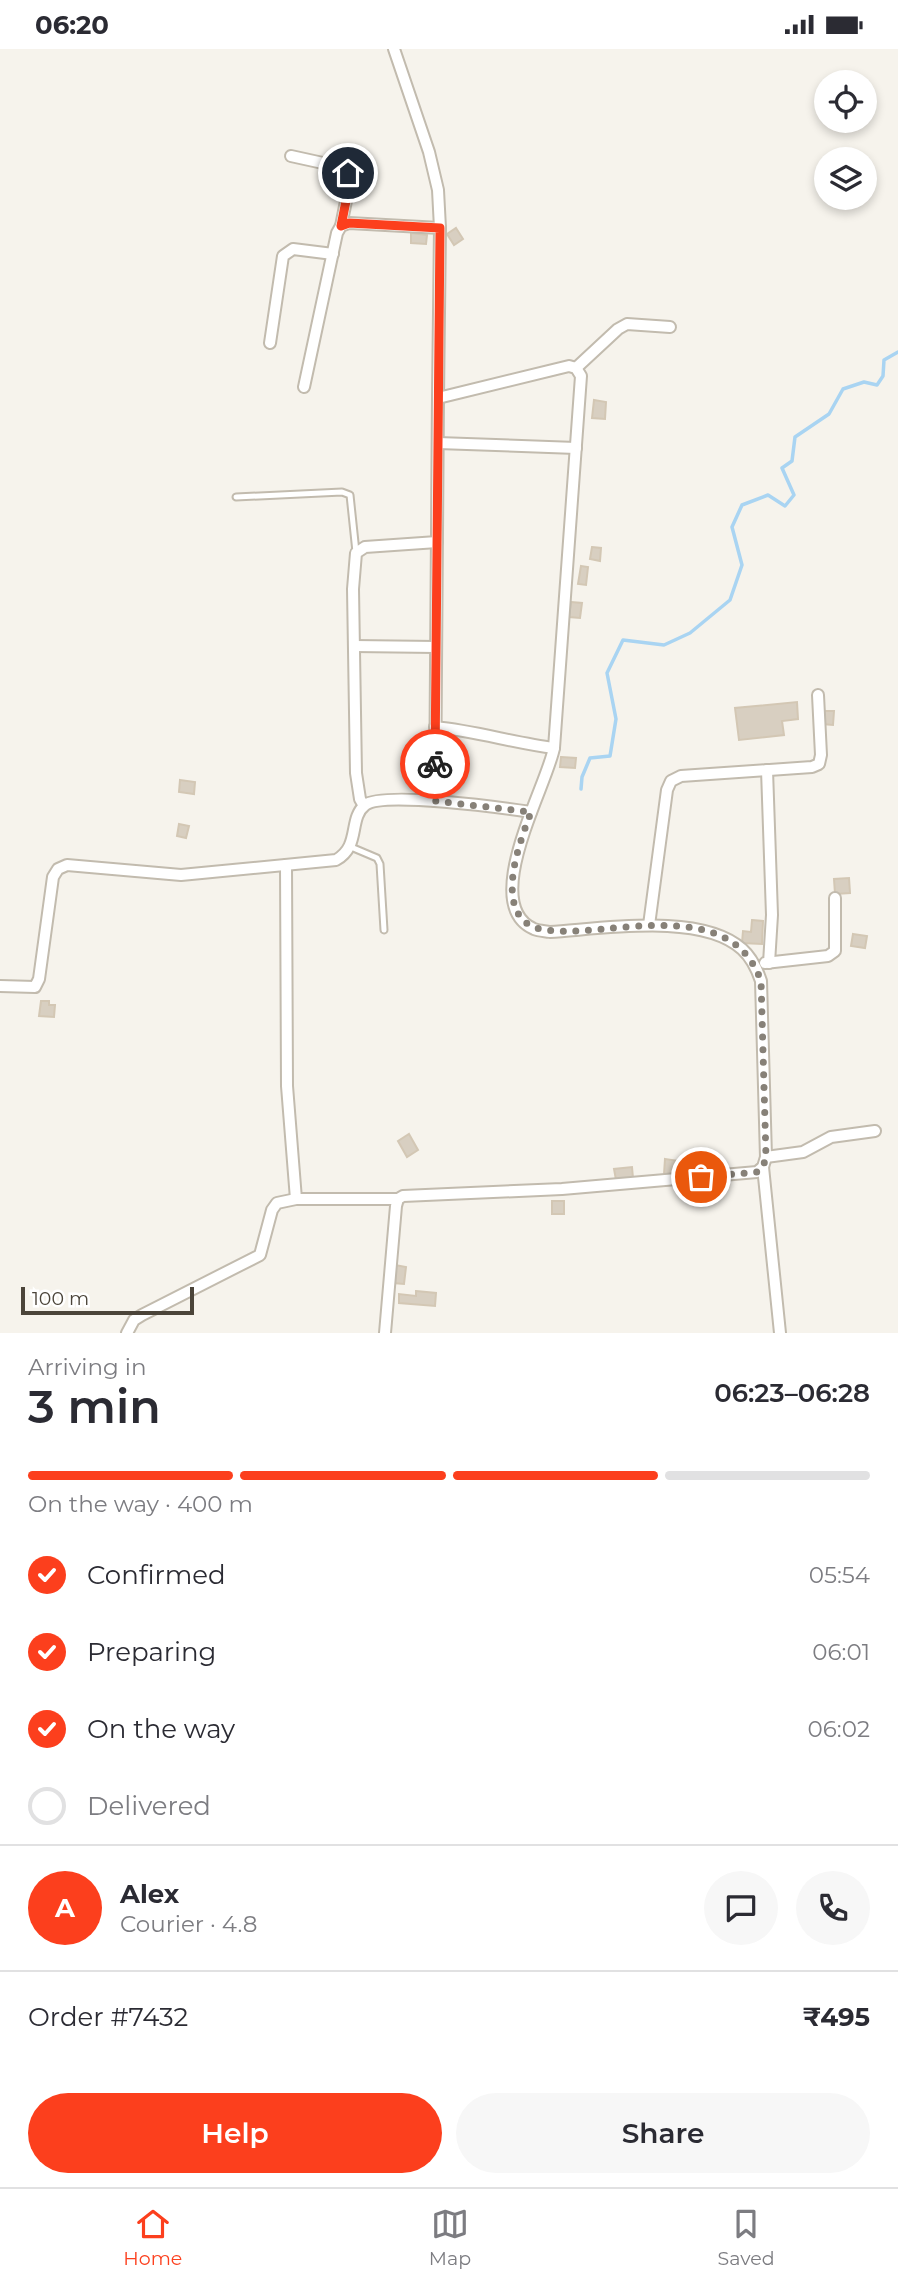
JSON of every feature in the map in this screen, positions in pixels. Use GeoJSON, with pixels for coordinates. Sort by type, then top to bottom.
{"type":"FeatureCollection","features":[{"type":"Feature","properties":{"kind":"street"},"geometry":{"type":"LineString","coordinates":[[394,49],[434,169],[438,190],[440,228],[435,801]]}},
{"type":"Feature","properties":{"kind":"street"},"geometry":{"type":"LineString","coordinates":[[291,156],[341,167],[348,173],[350,181],[304,387]]}},
{"type":"Feature","properties":{"kind":"street"},"geometry":{"type":"LineString","coordinates":[[341,226],[349,223],[440,228]]}},
{"type":"Feature","properties":{"kind":"street"},"geometry":{"type":"LineString","coordinates":[[270,343],[283,255],[293,249],[333,254]]}},
{"type":"Feature","properties":{"kind":"street"},"geometry":{"type":"LineString","coordinates":[[576,368],[618,328],[627,324],[670,327]]}},
{"type":"Feature","properties":{"kind":"street"},"geometry":{"type":"LineString","coordinates":[[438,398],[569,366],[576,368],[581,376],[554,748],[516,861],[514,904],[520,918],[533,929],[550,932],[670,925],[718,935],[741,947],[755,964],[761,981],[765,1162],[780,1333]]}},
{"type":"Feature","properties":{"kind":"street"},"geometry":{"type":"LineString","coordinates":[[438,443],[576,448]]}},
{"type":"Feature","properties":{"kind":"street"},"geometry":{"type":"LineString","coordinates":[[364,806],[360,799],[356,773],[356,554],[365,547],[437,543]]}},
{"type":"Feature","properties":{"kind":"street"},"geometry":{"type":"LineString","coordinates":[[354,646],[436,647]]}},
{"type":"Feature","properties":{"kind":"street"},"geometry":{"type":"LineString","coordinates":[[649,925],[667,790],[671,781],[681,776],[812,767],[819,764],[821,755],[818,695]]}},
{"type":"Feature","properties":{"kind":"street"},"geometry":{"type":"LineString","coordinates":[[435,727],[469,731],[524,745],[554,748]]}},
{"type":"Feature","properties":{"kind":"street"},"geometry":{"type":"LineString","coordinates":[[767,770],[772,915],[769,963]]}},
{"type":"Feature","properties":{"kind":"street"},"geometry":{"type":"LineString","coordinates":[[0,986],[35,987],[39,979],[53,877],[58,869],[66,865],[164,875],[336,860],[345,855],[351,847],[359,813],[364,806],[374,801],[435,801],[531,812]]}},
{"type":"Feature","properties":{"kind":"street"},"geometry":{"type":"LineString","coordinates":[[286,865],[287,1086],[296,1199]]}},
{"type":"Feature","properties":{"kind":"street"},"geometry":{"type":"LineString","coordinates":[[755,964],[828,956],[835,951],[835,898]]}},
{"type":"Feature","properties":{"kind":"street"},"geometry":{"type":"LineString","coordinates":[[127,1333],[134,1320],[142,1315],[260,1255],[272,1210],[277,1203],[296,1199],[398,1199],[403,1196],[562,1189],[757,1172],[765,1162],[803,1151],[831,1137],[874,1131]]}},
{"type":"Feature","properties":{"kind":"street"},"geometry":{"type":"LineString","coordinates":[[385,1333],[398,1199]]}},
{"type":"Feature","properties":{"kind":"lane"},"geometry":{"type":"LineString","coordinates":[[236,497],[342,492],[350,495],[356,554]]}},
{"type":"Feature","properties":{"kind":"lane"},"geometry":{"type":"LineString","coordinates":[[351,847],[377,858],[380,864],[384,930]]}},
{"type":"Feature","properties":{"kind":"building"},"geometry":{"type":"Polygon","coordinates":[[[456,228],[463,239],[454,245],[447,234],[456,228]]]}},
{"type":"Feature","properties":{"kind":"building"},"geometry":{"type":"Polygon","coordinates":[[[411,233],[427,235],[426,244],[411,243],[411,233]]]}},
{"type":"Feature","properties":{"kind":"building"},"geometry":{"type":"Polygon","coordinates":[[[594,400],[606,402],[605,419],[592,418],[594,400]]]}},
{"type":"Feature","properties":{"kind":"building"},"geometry":{"type":"Polygon","coordinates":[[[592,547],[601,548],[600,561],[590,559],[592,547]]]}},
{"type":"Feature","properties":{"kind":"building"},"geometry":{"type":"Polygon","coordinates":[[[581,566],[588,567],[586,585],[578,584],[581,566]]]}},
{"type":"Feature","properties":{"kind":"building"},"geometry":{"type":"Polygon","coordinates":[[[571,602],[582,603],[580,618],[569,617],[571,602]]]}},
{"type":"Feature","properties":{"kind":"building"},"geometry":{"type":"Polygon","coordinates":[[[797,702],[798,719],[782,721],[784,735],[739,740],[735,708],[797,702]]]}},
{"type":"Feature","properties":{"kind":"building"},"geometry":{"type":"Polygon","coordinates":[[[822,711],[834,711],[833,725],[822,724],[822,711]]]}},
{"type":"Feature","properties":{"kind":"building"},"geometry":{"type":"Polygon","coordinates":[[[561,757],[576,758],[575,768],[560,767],[561,757]]]}},
{"type":"Feature","properties":{"kind":"building"},"geometry":{"type":"Polygon","coordinates":[[[180,780],[195,782],[194,794],[179,792],[180,780]]]}},
{"type":"Feature","properties":{"kind":"building"},"geometry":{"type":"Polygon","coordinates":[[[179,824],[189,826],[186,838],[177,836],[179,824]]]}},
{"type":"Feature","properties":{"kind":"building"},"geometry":{"type":"Polygon","coordinates":[[[849,878],[850,893],[835,894],[834,879],[849,878]]]}},
{"type":"Feature","properties":{"kind":"building"},"geometry":{"type":"Polygon","coordinates":[[[752,920],[763,921],[762,944],[742,943],[743,931],[751,932],[752,920]]]}},
{"type":"Feature","properties":{"kind":"building"},"geometry":{"type":"Polygon","coordinates":[[[853,934],[867,936],[865,948],[851,946],[853,934]]]}},
{"type":"Feature","properties":{"kind":"building"},"geometry":{"type":"Polygon","coordinates":[[[41,1001],[49,1001],[49,1005],[55,1005],[54,1017],[39,1016],[41,1001]]]}},
{"type":"Feature","properties":{"kind":"building"},"geometry":{"type":"Polygon","coordinates":[[[409,1134],[418,1150],[407,1157],[398,1141],[409,1134]]]}},
{"type":"Feature","properties":{"kind":"building"},"geometry":{"type":"Polygon","coordinates":[[[695,1151],[707,1151],[708,1166],[696,1167],[695,1151]]]}},
{"type":"Feature","properties":{"kind":"building"},"geometry":{"type":"Polygon","coordinates":[[[665,1159],[679,1161],[678,1175],[664,1174],[665,1159]]]}},
{"type":"Feature","properties":{"kind":"building"},"geometry":{"type":"Polygon","coordinates":[[[632,1167],[633,1178],[616,1180],[614,1169],[632,1167]]]}},
{"type":"Feature","properties":{"kind":"building"},"geometry":{"type":"Polygon","coordinates":[[[552,1201],[564,1201],[564,1214],[552,1214],[552,1201]]]}},
{"type":"Feature","properties":{"kind":"building"},"geometry":{"type":"Polygon","coordinates":[[[395,1265],[406,1267],[404,1284],[393,1283],[395,1265]]]}},
{"type":"Feature","properties":{"kind":"building"},"geometry":{"type":"Polygon","coordinates":[[[416,1291],[436,1293],[435,1306],[399,1303],[399,1294],[416,1296],[416,1291]]]}},
{"type":"Feature","properties":{"kind":"waterway"},"geometry":{"type":"LineString","coordinates":[[581,789],[582,777],[590,758],[610,756],[616,719],[607,673],[623,640],[664,645],[690,633],[730,600],[742,565],[732,527],[742,505],[768,495],[785,506],[794,495],[782,468],[792,461],[795,437],[829,414],[843,389],[864,382],[877,385],[883,376],[884,360],[898,352]]}},
{"type":"Feature","properties":{"kind":"way so far"},"geometry":{"type":"LineString","coordinates":[[435,764],[435,801],[531,812],[520,844],[513,884],[514,904],[520,918],[533,929],[550,932],[670,925],[718,935],[741,947],[755,964],[761,981],[766,1157],[763,1167],[757,1172],[701,1177]]}},
{"type":"Feature","properties":{"kind":"route"},"geometry":{"type":"LineString","coordinates":[[348,173],[350,181],[341,226],[349,223],[440,228],[435,764]]}}]}
